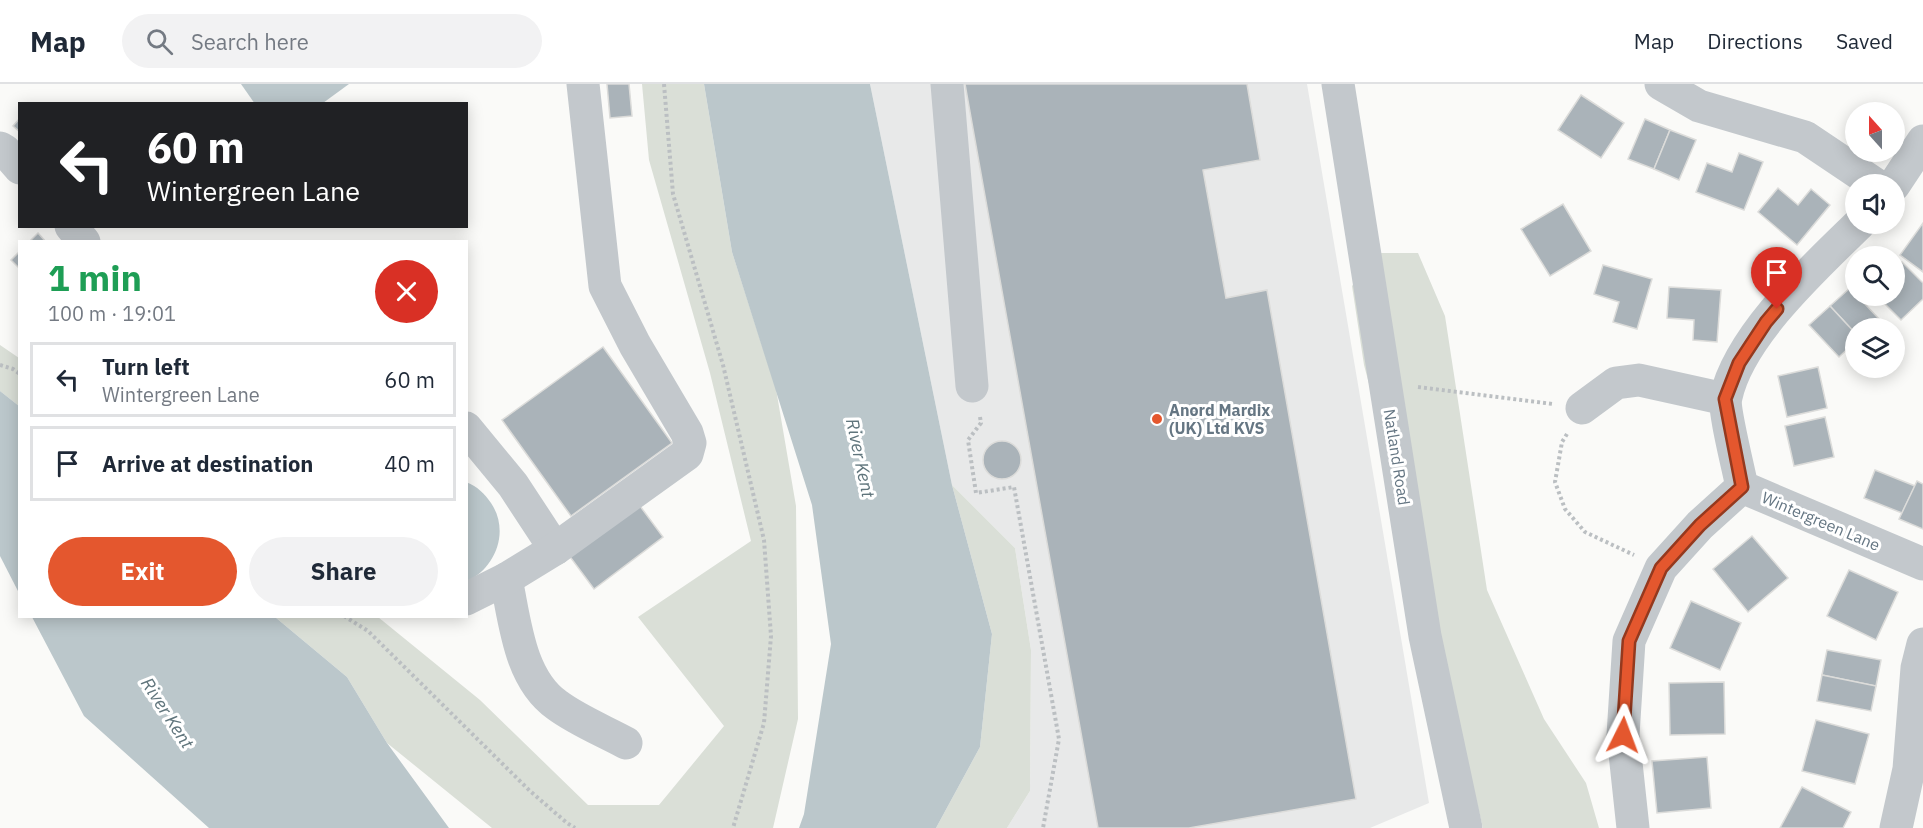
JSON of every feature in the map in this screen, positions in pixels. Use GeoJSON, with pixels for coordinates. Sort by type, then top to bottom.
{"type":"FeatureCollection","features":[{"type":"Feature","properties":{"kind":"street"},"geometry":{"type":"LineString","coordinates":[[468,598],[506,579],[555,549],[687,454],[690,443],[683,425],[635,345],[605,286],[582,84]]}},
{"type":"Feature","properties":{"kind":"street"},"geometry":{"type":"LineString","coordinates":[[947,84],[972,386]]}},
{"type":"Feature","properties":{"kind":"street","name":"Natland Road"},"geometry":{"type":"LineString","coordinates":[[1338,84],[1425,636],[1466,828]]}},
{"type":"Feature","properties":{"kind":"street"},"geometry":{"type":"LineString","coordinates":[[1661,84],[1699,106],[1805,137],[1860,174]]}},
{"type":"Feature","properties":{"kind":"street"},"geometry":{"type":"LineString","coordinates":[[1901,174],[1923,141]]}},
{"type":"Feature","properties":{"kind":"street"},"geometry":{"type":"LineString","coordinates":[[0,148],[18,166]]}},
{"type":"Feature","properties":{"kind":"street"},"geometry":{"type":"LineString","coordinates":[[73,228],[82,240]]}},
{"type":"Feature","properties":{"kind":"street"},"geometry":{"type":"LineString","coordinates":[[1582,408],[1616,383],[1639,380],[1725,399],[1739,363],[1766,322],[1800,282],[1849,234]]}},
{"type":"Feature","properties":{"kind":"street","name":"Wintergreen Lane"},"geometry":{"type":"LineString","coordinates":[[1725,399],[1742,487],[1923,564]]}},
{"type":"Feature","properties":{"kind":"street"},"geometry":{"type":"LineString","coordinates":[[468,430],[513,485],[555,549]]}},
{"type":"Feature","properties":{"kind":"street"},"geometry":{"type":"LineString","coordinates":[[1633,828],[1623,735],[1629,641],[1661,568],[1700,525],[1742,487]]}},
{"type":"Feature","properties":{"kind":"street"},"geometry":{"type":"LineString","coordinates":[[506,579],[524,658],[536,684],[556,705],[626,743]]}},
{"type":"Feature","properties":{"kind":"street"},"geometry":{"type":"LineString","coordinates":[[1896,828],[1909,769],[1917,668],[1923,644]]}},
{"type":"Feature","properties":{"kind":"path"},"geometry":{"type":"LineString","coordinates":[[664,84],[673,194],[723,365],[764,540],[771,636],[764,723],[733,828]]}},
{"type":"Feature","properties":{"kind":"path"},"geometry":{"type":"LineString","coordinates":[[0,365],[18,373]]}},
{"type":"Feature","properties":{"kind":"path"},"geometry":{"type":"LineString","coordinates":[[972,386],[981,423],[968,440],[976,493],[1014,487],[1059,738],[1042,828]]}},
{"type":"Feature","properties":{"kind":"path"},"geometry":{"type":"LineString","coordinates":[[1411,386],[1582,408],[1562,442],[1555,482],[1565,509],[1585,532],[1661,568]]}},
{"type":"Feature","properties":{"kind":"path"},"geometry":{"type":"LineString","coordinates":[[347,618],[368,631],[530,791],[575,828]]}},
{"type":"Feature","properties":{"kind":"shaded area"},"geometry":{"type":"Polygon","coordinates":[[[642,84],[704,84],[732,252],[776,389],[796,506],[798,719],[773,828],[492,828],[387,743],[347,677],[276,618],[379,618],[480,700],[588,805],[659,805],[724,726],[638,617],[751,541],[710,373],[649,160],[642,84]]]}},
{"type":"Feature","properties":{"kind":"shaded area","name":"Anord Mardix (UK) Ltd KVS"},"geometry":{"type":"Polygon","coordinates":[[[870,84],[1307,84],[1429,803],[1370,828],[1007,828],[1030,791],[1031,650],[1015,548],[952,485],[870,84]]]}},
{"type":"Feature","properties":{"kind":"shaded area"},"geometry":{"type":"Polygon","coordinates":[[[1377,253],[1418,253],[1445,316],[1487,590],[1544,719],[1586,783],[1599,828],[1483,828],[1433,624],[1364,365],[1352,286],[1377,253]]]}},
{"type":"Feature","properties":{"kind":"shaded area"},"geometry":{"type":"Polygon","coordinates":[[[0,345],[18,357],[18,405],[0,391],[0,345]]]}},
{"type":"Feature","properties":{"kind":"shaded area"},"geometry":{"type":"Polygon","coordinates":[[[952,485],[1015,548],[1031,650],[1030,791],[1007,828],[936,828],[980,747],[992,634],[952,485]]]}},
{"type":"Feature","properties":{"kind":"water"},"geometry":{"type":"Polygon","coordinates":[[[241,84],[349,84],[324,102],[254,102],[241,84]]]}},
{"type":"Feature","properties":{"kind":"water","name":"River Kent"},"geometry":{"type":"Polygon","coordinates":[[[704,84],[870,84],[952,485],[992,634],[980,747],[936,828],[799,828],[804,814],[831,644],[812,505],[732,252],[704,84]]]}},
{"type":"Feature","properties":{"kind":"water"},"geometry":{"type":"Polygon","coordinates":[[[0,391],[18,405],[18,591],[0,556],[0,391]]]}},
{"type":"Feature","properties":{"kind":"water"},"geometry":{"type":"Polygon","coordinates":[[[468,483],[486,496],[497,514],[499,525],[497,548],[485,568],[468,581],[468,483]]]}},
{"type":"Feature","properties":{"kind":"water","name":"River Kent"},"geometry":{"type":"Polygon","coordinates":[[[33,618],[276,618],[347,677],[387,743],[449,828],[209,828],[84,716],[33,618]]]}},
{"type":"Feature","properties":{"kind":"building"},"geometry":{"type":"Polygon","coordinates":[[[607,84],[629,84],[632,116],[610,118],[607,84]]]}},
{"type":"Feature","properties":{"kind":"building","name":"Anord Mardix (UK) Ltd KVS"},"geometry":{"type":"Polygon","coordinates":[[[965,84],[1247,84],[1260,160],[1203,170],[1226,298],[1267,290],[1356,799],[1189,828],[1098,828],[965,84]]]}},
{"type":"Feature","properties":{"kind":"building"},"geometry":{"type":"Polygon","coordinates":[[[1581,95],[1624,123],[1601,158],[1558,130],[1581,95]]]}},
{"type":"Feature","properties":{"kind":"building"},"geometry":{"type":"Polygon","coordinates":[[[1645,119],[1670,130],[1654,169],[1628,159],[1645,119]]]}},
{"type":"Feature","properties":{"kind":"building"},"geometry":{"type":"Polygon","coordinates":[[[18,120],[18,130],[13,126],[18,120]]]}},
{"type":"Feature","properties":{"kind":"building"},"geometry":{"type":"Polygon","coordinates":[[[1670,130],[1696,140],[1679,180],[1654,169],[1670,130]]]}},
{"type":"Feature","properties":{"kind":"building"},"geometry":{"type":"Polygon","coordinates":[[[1739,153],[1763,162],[1744,210],[1696,192],[1707,163],[1732,172],[1739,153]]]}},
{"type":"Feature","properties":{"kind":"building"},"geometry":{"type":"Polygon","coordinates":[[[1778,188],[1798,205],[1811,189],[1830,205],[1797,245],[1758,212],[1778,188]]]}},
{"type":"Feature","properties":{"kind":"building"},"geometry":{"type":"Polygon","coordinates":[[[1563,204],[1591,251],[1550,276],[1521,229],[1563,204]]]}},
{"type":"Feature","properties":{"kind":"building"},"geometry":{"type":"Polygon","coordinates":[[[1923,223],[1923,272],[1905,259],[1905,248],[1923,223]]]}},
{"type":"Feature","properties":{"kind":"building"},"geometry":{"type":"Polygon","coordinates":[[[38,233],[44,240],[31,240],[38,233]]]}},
{"type":"Feature","properties":{"kind":"building"},"geometry":{"type":"Polygon","coordinates":[[[18,253],[18,267],[11,260],[18,253]]]}},
{"type":"Feature","properties":{"kind":"building"},"geometry":{"type":"Polygon","coordinates":[[[1603,265],[1652,279],[1637,329],[1613,322],[1619,302],[1594,294],[1603,265]]]}},
{"type":"Feature","properties":{"kind":"building"},"geometry":{"type":"Polygon","coordinates":[[[1905,265],[1923,283],[1923,299],[1903,318],[1899,318],[1887,306],[1905,306],[1905,265]]]}},
{"type":"Feature","properties":{"kind":"building"},"geometry":{"type":"Polygon","coordinates":[[[1669,287],[1721,290],[1717,342],[1693,340],[1694,320],[1667,318],[1669,287]]]}},
{"type":"Feature","properties":{"kind":"building"},"geometry":{"type":"Polygon","coordinates":[[[1845,292],[1845,306],[1867,306],[1878,318],[1845,318],[1845,322],[1830,306],[1845,292]]]}},
{"type":"Feature","properties":{"kind":"building"},"geometry":{"type":"Polygon","coordinates":[[[1830,306],[1845,322],[1845,351],[1839,357],[1809,325],[1830,306]]]}},
{"type":"Feature","properties":{"kind":"building"},"geometry":{"type":"Polygon","coordinates":[[[603,347],[672,443],[571,516],[502,420],[603,347]]]}},
{"type":"Feature","properties":{"kind":"building"},"geometry":{"type":"Polygon","coordinates":[[[1818,367],[1827,408],[1787,417],[1778,376],[1818,367]]]}},
{"type":"Feature","properties":{"kind":"building"},"geometry":{"type":"Polygon","coordinates":[[[1825,417],[1834,457],[1794,466],[1785,426],[1825,417]]]}},
{"type":"Feature","properties":{"kind":"building"},"geometry":{"type":"Polygon","coordinates":[[[1002,441],[1015,447],[1021,460],[1015,473],[1002,479],[989,473],[983,460],[989,447],[1002,441]]]}},
{"type":"Feature","properties":{"kind":"building"},"geometry":{"type":"Polygon","coordinates":[[[1875,470],[1915,486],[1902,513],[1864,498],[1875,470]]]}},
{"type":"Feature","properties":{"kind":"building"},"geometry":{"type":"Polygon","coordinates":[[[1917,481],[1923,484],[1923,529],[1899,519],[1917,481]]]}},
{"type":"Feature","properties":{"kind":"building"},"geometry":{"type":"Polygon","coordinates":[[[637,502],[663,537],[594,589],[568,554],[637,502]]]}},
{"type":"Feature","properties":{"kind":"building"},"geometry":{"type":"Polygon","coordinates":[[[1752,536],[1788,578],[1748,612],[1713,569],[1752,536]]]}},
{"type":"Feature","properties":{"kind":"building"},"geometry":{"type":"Polygon","coordinates":[[[1849,570],[1898,592],[1876,640],[1827,616],[1849,570]]]}},
{"type":"Feature","properties":{"kind":"building"},"geometry":{"type":"Polygon","coordinates":[[[1691,601],[1741,623],[1720,670],[1670,648],[1691,601]]]}},
{"type":"Feature","properties":{"kind":"building"},"geometry":{"type":"Polygon","coordinates":[[[1827,650],[1881,660],[1876,686],[1822,675],[1827,650]]]}},
{"type":"Feature","properties":{"kind":"building"},"geometry":{"type":"Polygon","coordinates":[[[1822,675],[1876,686],[1871,711],[1817,701],[1822,675]]]}},
{"type":"Feature","properties":{"kind":"building"},"geometry":{"type":"Polygon","coordinates":[[[1724,682],[1725,734],[1670,735],[1669,683],[1724,682]]]}},
{"type":"Feature","properties":{"kind":"building"},"geometry":{"type":"Polygon","coordinates":[[[1816,720],[1869,734],[1855,784],[1802,771],[1816,720]]]}},
{"type":"Feature","properties":{"kind":"building"},"geometry":{"type":"Polygon","coordinates":[[[1707,757],[1711,808],[1657,813],[1652,761],[1707,757]]]}},
{"type":"Feature","properties":{"kind":"building"},"geometry":{"type":"Polygon","coordinates":[[[1802,787],[1851,812],[1843,828],[1780,828],[1802,787]]]}},
{"type":"Feature","properties":{"kind":"place","name":"Anord Mardix (UK) Ltd KVS"},"geometry":{"type":"Point","coordinates":[1157,419]}},
{"type":"Feature","properties":{"kind":"route"},"geometry":{"type":"LineString","coordinates":[[1623,735],[1629,641],[1661,568],[1700,525],[1742,487],[1725,399],[1739,363],[1777,309]]}}]}
